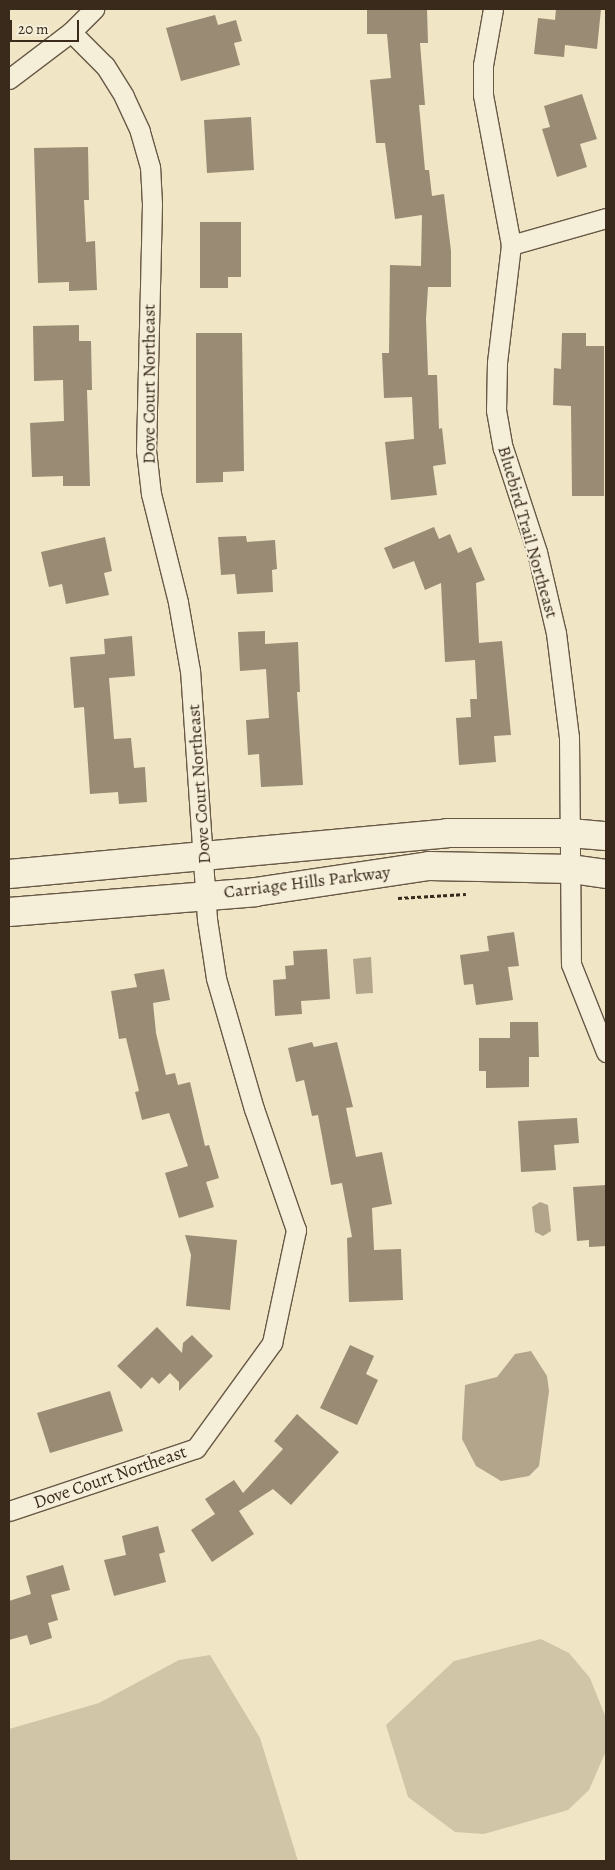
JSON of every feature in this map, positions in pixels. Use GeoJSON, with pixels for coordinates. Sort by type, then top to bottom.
{"type":"FeatureCollection","features":[{"type":"Feature","properties":{"kind":"street"},"geometry":{"type":"LineString","coordinates":[[9,79],[71,32],[94,9]]}},
{"type":"Feature","properties":{"kind":"street","name":"Bluebird Trail Northeast"},"geometry":{"type":"LineString","coordinates":[[494,9],[483,64],[483,95],[511,245],[497,363],[496,410],[503,448],[537,552],[556,633],[569,737],[571,964],[606,1052]]}},
{"type":"Feature","properties":{"kind":"street","name":"Dove Court Northeast"},"geometry":{"type":"LineString","coordinates":[[9,1511],[196,1448],[272,1343],[296,1230],[254,1109],[216,978],[206,895],[205,858],[190,671],[178,602],[151,494],[146,450],[152,204],[150,167],[140,131],[124,96],[105,66],[71,32]]}},
{"type":"Feature","properties":{"kind":"street"},"geometry":{"type":"LineString","coordinates":[[511,245],[606,218]]}},
{"type":"Feature","properties":{"kind":"street","name":"Carriage Hills Parkway"},"geometry":{"type":"LineString","coordinates":[[9,874],[205,858],[447,833],[570,833],[606,836]]}},
{"type":"Feature","properties":{"kind":"street","name":"Carriage Hills Parkway"},"geometry":{"type":"LineString","coordinates":[[9,912],[255,892],[429,866],[571,869],[606,874]]}},
{"type":"Feature","properties":{"kind":"shaded area"},"geometry":{"type":"Polygon","coordinates":[[[371,957],[373,993],[356,994],[353,959],[371,957]]]}},
{"type":"Feature","properties":{"kind":"shaded area"},"geometry":{"type":"Polygon","coordinates":[[[540,1202],[548,1205],[551,1231],[543,1236],[535,1232],[532,1207],[540,1202]]]}},
{"type":"Feature","properties":{"kind":"shaded area"},"geometry":{"type":"Polygon","coordinates":[[[531,1351],[547,1376],[549,1391],[539,1466],[529,1476],[501,1481],[476,1466],[462,1439],[465,1385],[497,1377],[515,1354],[531,1351]]]}},
{"type":"Feature","properties":{"kind":"shaded area"},"geometry":{"type":"Polygon","coordinates":[[[541,1639],[569,1653],[590,1678],[606,1718],[606,1751],[589,1790],[568,1810],[484,1834],[455,1832],[408,1797],[386,1725],[454,1661],[541,1639]]]}},
{"type":"Feature","properties":{"kind":"shaded area"},"geometry":{"type":"Polygon","coordinates":[[[210,1655],[260,1738],[298,1861],[9,1861],[9,1729],[99,1703],[179,1660],[210,1655]]]}},
{"type":"Feature","properties":{"kind":"building"},"geometry":{"type":"Polygon","coordinates":[[[367,9],[427,9],[428,43],[420,43],[425,105],[419,105],[425,170],[429,170],[432,196],[444,194],[451,251],[451,287],[428,287],[426,319],[428,375],[437,375],[439,429],[442,428],[446,464],[433,466],[437,495],[391,500],[385,442],[414,439],[412,397],[384,398],[382,353],[389,353],[390,265],[421,266],[422,215],[395,219],[385,143],[376,143],[370,80],[391,78],[387,34],[367,34],[367,9]]]}},
{"type":"Feature","properties":{"kind":"building"},"geometry":{"type":"Polygon","coordinates":[[[556,9],[601,9],[597,49],[565,45],[564,57],[534,54],[538,18],[555,20],[556,9]]]}},
{"type":"Feature","properties":{"kind":"building"},"geometry":{"type":"Polygon","coordinates":[[[215,15],[218,25],[236,20],[242,41],[234,43],[240,65],[181,81],[166,28],[215,15]]]}},
{"type":"Feature","properties":{"kind":"building"},"geometry":{"type":"Polygon","coordinates":[[[582,94],[597,139],[580,144],[587,167],[557,177],[542,129],[550,127],[544,106],[582,94]]]}},
{"type":"Feature","properties":{"kind":"building"},"geometry":{"type":"Polygon","coordinates":[[[251,117],[254,170],[207,173],[204,120],[251,117]]]}},
{"type":"Feature","properties":{"kind":"building"},"geometry":{"type":"Polygon","coordinates":[[[88,147],[89,200],[84,200],[86,242],[95,241],[97,290],[69,291],[69,282],[38,283],[34,148],[88,147]]]}},
{"type":"Feature","properties":{"kind":"building"},"geometry":{"type":"Polygon","coordinates":[[[200,222],[241,222],[241,277],[228,277],[228,288],[200,288],[200,222]]]}},
{"type":"Feature","properties":{"kind":"building"},"geometry":{"type":"Polygon","coordinates":[[[79,325],[79,341],[91,341],[92,390],[87,390],[90,486],[63,486],[63,476],[32,477],[30,423],[64,421],[63,380],[34,381],[33,326],[79,325]]]}},
{"type":"Feature","properties":{"kind":"building"},"geometry":{"type":"Polygon","coordinates":[[[196,333],[242,333],[244,471],[223,472],[223,482],[196,483],[196,333]]]}},
{"type":"Feature","properties":{"kind":"building"},"geometry":{"type":"Polygon","coordinates":[[[562,333],[586,333],[586,346],[604,346],[604,496],[572,496],[571,406],[553,405],[554,368],[561,369],[562,333]]]}},
{"type":"Feature","properties":{"kind":"building"},"geometry":{"type":"Polygon","coordinates":[[[434,527],[439,539],[450,534],[458,553],[471,547],[485,580],[476,583],[479,643],[502,641],[511,735],[494,736],[496,762],[459,765],[456,718],[471,717],[470,699],[477,699],[475,660],[445,662],[441,583],[425,590],[414,561],[393,569],[384,548],[434,527]]]}},
{"type":"Feature","properties":{"kind":"building"},"geometry":{"type":"Polygon","coordinates":[[[246,536],[247,542],[275,540],[277,569],[272,570],[273,592],[237,594],[235,574],[221,575],[218,537],[246,536]]]}},
{"type":"Feature","properties":{"kind":"building"},"geometry":{"type":"Polygon","coordinates":[[[105,537],[112,571],[104,573],[109,595],[66,604],[62,584],[49,587],[41,552],[105,537]]]}},
{"type":"Feature","properties":{"kind":"building"},"geometry":{"type":"Polygon","coordinates":[[[265,631],[265,644],[298,642],[300,692],[297,692],[303,785],[261,787],[259,754],[248,755],[246,720],[269,718],[266,669],[240,671],[238,632],[265,631]]]}},
{"type":"Feature","properties":{"kind":"building"},"geometry":{"type":"Polygon","coordinates":[[[132,636],[135,676],[109,678],[114,739],[131,738],[134,768],[145,767],[147,802],[119,804],[118,792],[90,794],[84,707],[74,708],[70,657],[105,654],[104,639],[132,636]]]}},
{"type":"Feature","properties":{"kind":"building"},"geometry":{"type":"Polygon","coordinates":[[[514,932],[519,966],[508,967],[513,1000],[476,1005],[473,984],[464,985],[460,955],[489,951],[487,936],[514,932]]]}},
{"type":"Feature","properties":{"kind":"building"},"geometry":{"type":"Polygon","coordinates":[[[327,949],[330,999],[301,1001],[302,1014],[275,1016],[273,980],[286,979],[285,966],[294,965],[293,951],[327,949]]]}},
{"type":"Feature","properties":{"kind":"building"},"geometry":{"type":"Polygon","coordinates":[[[164,969],[170,1000],[153,1003],[156,1033],[166,1075],[175,1073],[178,1085],[190,1082],[205,1146],[209,1145],[219,1178],[206,1182],[214,1207],[179,1218],[165,1173],[188,1166],[169,1113],[142,1120],[135,1092],[139,1091],[126,1038],[119,1039],[111,991],[137,987],[134,974],[164,969]]]}},
{"type":"Feature","properties":{"kind":"building"},"geometry":{"type":"Polygon","coordinates":[[[510,1022],[538,1022],[539,1057],[529,1057],[529,1087],[486,1088],[486,1071],[479,1071],[479,1038],[510,1038],[510,1022]]]}},
{"type":"Feature","properties":{"kind":"building"},"geometry":{"type":"Polygon","coordinates":[[[312,1042],[314,1047],[337,1042],[353,1107],[346,1108],[356,1157],[382,1152],[392,1204],[372,1208],[374,1250],[401,1249],[403,1300],[349,1302],[347,1238],[352,1237],[342,1183],[331,1185],[318,1115],[312,1116],[304,1080],[296,1082],[288,1048],[312,1042]]]}},
{"type":"Feature","properties":{"kind":"building"},"geometry":{"type":"Polygon","coordinates":[[[577,1118],[579,1143],[554,1145],[556,1170],[521,1172],[518,1121],[577,1118]]]}},
{"type":"Feature","properties":{"kind":"building"},"geometry":{"type":"Polygon","coordinates":[[[606,1185],[606,1246],[589,1247],[589,1240],[577,1241],[573,1187],[606,1185]]]}},
{"type":"Feature","properties":{"kind":"building"},"geometry":{"type":"Polygon","coordinates":[[[185,1235],[237,1240],[230,1310],[186,1306],[191,1255],[185,1235]]]}},
{"type":"Feature","properties":{"kind":"building"},"geometry":{"type":"Polygon","coordinates":[[[157,1327],[182,1353],[183,1343],[192,1335],[213,1356],[179,1391],[179,1382],[170,1373],[159,1384],[152,1377],[141,1389],[117,1366],[157,1327]]]}},
{"type":"Feature","properties":{"kind":"building"},"geometry":{"type":"Polygon","coordinates":[[[350,1345],[374,1356],[366,1374],[378,1380],[357,1425],[320,1408],[350,1345]]]}},
{"type":"Feature","properties":{"kind":"building"},"geometry":{"type":"Polygon","coordinates":[[[110,1391],[123,1431],[50,1453],[37,1413],[110,1391]]]}},
{"type":"Feature","properties":{"kind":"building"},"geometry":{"type":"Polygon","coordinates":[[[297,1414],[339,1452],[291,1505],[273,1489],[239,1511],[254,1534],[212,1562],[191,1530],[215,1514],[205,1499],[234,1480],[243,1493],[283,1449],[274,1441],[297,1414]]]}},
{"type":"Feature","properties":{"kind":"building"},"geometry":{"type":"Polygon","coordinates":[[[158,1526],[165,1552],[159,1554],[166,1582],[114,1596],[104,1560],[126,1555],[122,1536],[158,1526]]]}},
{"type":"Feature","properties":{"kind":"building"},"geometry":{"type":"Polygon","coordinates":[[[63,1565],[70,1590],[51,1595],[58,1620],[48,1623],[52,1638],[30,1645],[27,1635],[9,1640],[9,1601],[31,1594],[26,1576],[63,1565]]]}}]}
